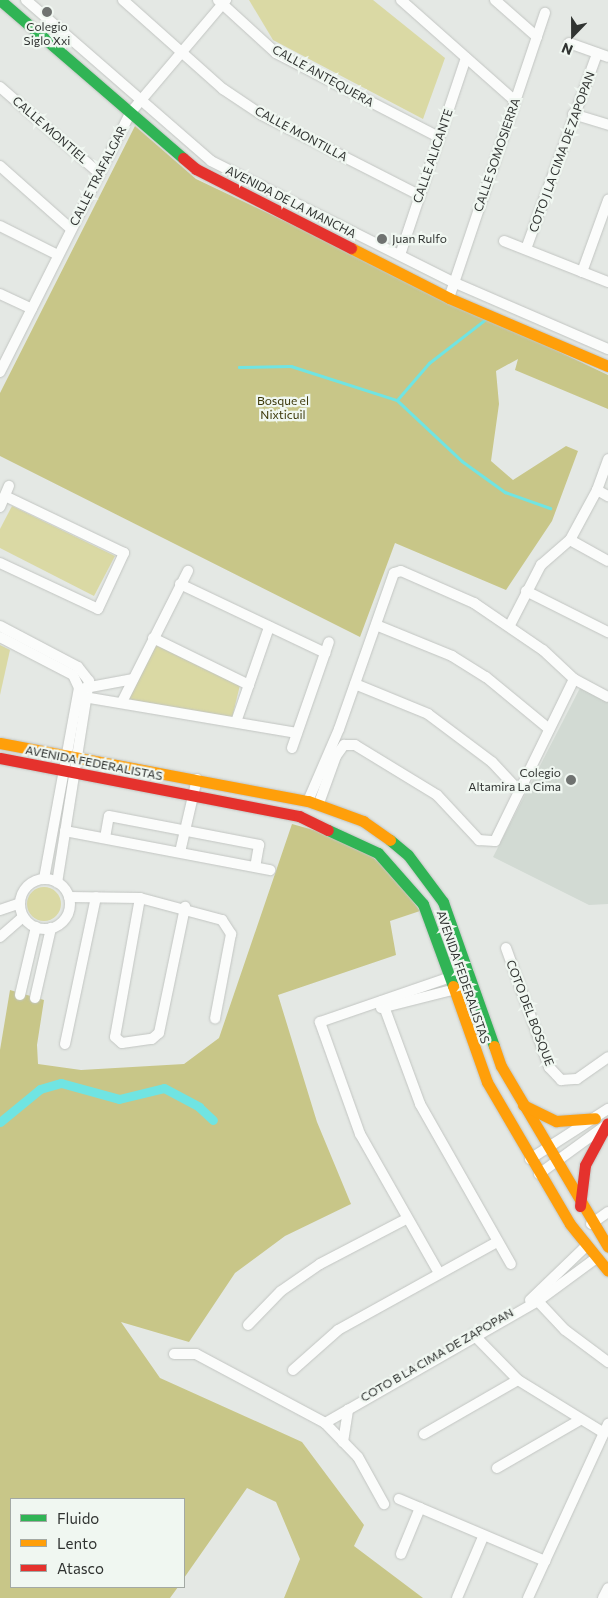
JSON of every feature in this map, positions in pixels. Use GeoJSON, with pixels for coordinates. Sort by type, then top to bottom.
{"type":"FeatureCollection","features":[{"type":"Feature","properties":{"kind":"street","name":"AVENIDA DE LA MANCHA"},"geometry":{"type":"LineString","coordinates":[[0,0],[196,169],[449,298],[608,366]]}},
{"type":"Feature","properties":{"kind":"street","name":"AVENIDA DE LA MANCHA"},"geometry":{"type":"LineString","coordinates":[[26,0],[210,160],[453,282],[608,350]]}},
{"type":"Feature","properties":{"kind":"street","name":"CALLE MONTILLA"},"geometry":{"type":"LineString","coordinates":[[123,0],[182,52],[262,115],[419,195]]}},
{"type":"Feature","properties":{"kind":"street"},"geometry":{"type":"LineString","coordinates":[[401,0],[515,101]]}},
{"type":"Feature","properties":{"kind":"street"},"geometry":{"type":"LineString","coordinates":[[495,0],[537,37]]}},
{"type":"Feature","properties":{"kind":"street","name":"CALLE TRAFALGAR"},"geometry":{"type":"LineString","coordinates":[[1,366],[32,309],[131,112],[222,1]]}},
{"type":"Feature","properties":{"kind":"street","name":"CALLE ANTEQUERA"},"geometry":{"type":"LineString","coordinates":[[222,1],[276,53],[439,137]]}},
{"type":"Feature","properties":{"kind":"street","name":"CALLE SOMOSIERRA"},"geometry":{"type":"LineString","coordinates":[[449,298],[545,13]]}},
{"type":"Feature","properties":{"kind":"street"},"geometry":{"type":"LineString","coordinates":[[569,43],[608,57]]}},
{"type":"Feature","properties":{"kind":"street","name":"COTO J LA CIMA DE ZAPOPAN"},"geometry":{"type":"LineString","coordinates":[[526,250],[573,114],[597,54]]}},
{"type":"Feature","properties":{"kind":"street","name":"CALLE ALICANTE"},"geometry":{"type":"LineString","coordinates":[[400,255],[466,58]]}},
{"type":"Feature","properties":{"kind":"street","name":"CALLE MONTIEL"},"geometry":{"type":"LineString","coordinates":[[0,86],[99,173]]}},
{"type":"Feature","properties":{"kind":"street"},"geometry":{"type":"LineString","coordinates":[[573,114],[608,125]]}},
{"type":"Feature","properties":{"kind":"street"},"geometry":{"type":"LineString","coordinates":[[0,166],[71,229]]}},
{"type":"Feature","properties":{"kind":"street"},"geometry":{"type":"LineString","coordinates":[[582,272],[608,200]]}},
{"type":"Feature","properties":{"kind":"street"},"geometry":{"type":"LineString","coordinates":[[0,226],[58,255]]}},
{"type":"Feature","properties":{"kind":"street","name":"COTO J LA CIMA DE ZAPOPAN"},"geometry":{"type":"LineString","coordinates":[[504,241],[608,282]]}},
{"type":"Feature","properties":{"kind":"street"},"geometry":{"type":"LineString","coordinates":[[0,294],[32,309]]}},
{"type":"Feature","properties":{"kind":"street"},"geometry":{"type":"LineString","coordinates":[[510,625],[526,591],[548,556],[570,540],[597,490],[608,459]]}},
{"type":"Feature","properties":{"kind":"street"},"geometry":{"type":"LineString","coordinates":[[597,490],[608,496]]}},
{"type":"Feature","properties":{"kind":"street"},"geometry":{"type":"LineString","coordinates":[[0,507],[7,491],[124,553],[98,609],[0,563]]}},
{"type":"Feature","properties":{"kind":"street"},"geometry":{"type":"LineString","coordinates":[[570,540],[608,561]]}},
{"type":"Feature","properties":{"kind":"street"},"geometry":{"type":"LineString","coordinates":[[122,702],[188,571]]}},
{"type":"Feature","properties":{"kind":"street"},"geometry":{"type":"LineString","coordinates":[[314,802],[392,576],[401,571],[474,603],[510,625],[574,679],[608,697]]}},
{"type":"Feature","properties":{"kind":"street"},"geometry":{"type":"LineString","coordinates":[[180,584],[325,654]]}},
{"type":"Feature","properties":{"kind":"street"},"geometry":{"type":"LineString","coordinates":[[526,591],[608,632]]}},
{"type":"Feature","properties":{"kind":"street"},"geometry":{"type":"LineString","coordinates":[[376,625],[415,639],[480,673],[549,729]]}},
{"type":"Feature","properties":{"kind":"street"},"geometry":{"type":"LineString","coordinates":[[0,626],[78,666],[85,693],[70,772],[44,879]]}},
{"type":"Feature","properties":{"kind":"street"},"geometry":{"type":"LineString","coordinates":[[236,722],[269,627]]}},
{"type":"Feature","properties":{"kind":"street"},"geometry":{"type":"LineString","coordinates":[[0,637],[73,675],[85,693],[122,702],[297,733]]}},
{"type":"Feature","properties":{"kind":"street"},"geometry":{"type":"LineString","coordinates":[[153,638],[249,685]]}},
{"type":"Feature","properties":{"kind":"street"},"geometry":{"type":"LineString","coordinates":[[292,748],[329,642]]}},
{"type":"Feature","properties":{"kind":"street"},"geometry":{"type":"LineString","coordinates":[[85,693],[133,679]]}},
{"type":"Feature","properties":{"kind":"street"},"geometry":{"type":"LineString","coordinates":[[322,780],[344,745],[355,745],[437,795],[485,843],[500,837],[519,791],[574,679]]}},
{"type":"Feature","properties":{"kind":"street"},"geometry":{"type":"LineString","coordinates":[[355,684],[428,714],[492,762],[519,791]]}},
{"type":"Feature","properties":{"kind":"street","name":"AVENIDA FEDERALISTAS"},"geometry":{"type":"LineString","coordinates":[[0,743],[314,802],[363,821],[408,855],[442,902],[472,985],[518,1101],[591,1224],[608,1247]]}},
{"type":"Feature","properties":{"kind":"street","name":"AVENIDA FEDERALISTAS"},"geometry":{"type":"LineString","coordinates":[[0,758],[299,816],[332,828],[378,853],[422,904],[487,1082],[530,1159],[585,1247],[608,1271]]}},
{"type":"Feature","properties":{"kind":"street"},"geometry":{"type":"LineString","coordinates":[[57,882],[65,831],[70,772]]}},
{"type":"Feature","properties":{"kind":"street"},"geometry":{"type":"LineString","coordinates":[[180,852],[193,778]]}},
{"type":"Feature","properties":{"kind":"street"},"geometry":{"type":"LineString","coordinates":[[105,838],[109,816],[259,845],[255,867]]}},
{"type":"Feature","properties":{"kind":"street"},"geometry":{"type":"LineString","coordinates":[[65,831],[270,870]]}},
{"type":"Feature","properties":{"kind":"street"},"geometry":{"type":"LineString","coordinates":[[44,879],[57,882],[70,898],[67,917],[51,928],[36,928],[23,917],[20,903],[27,886],[44,879]]}},
{"type":"Feature","properties":{"kind":"street"},"geometry":{"type":"LineString","coordinates":[[65,1044],[96,897]]}},
{"type":"Feature","properties":{"kind":"street"},"geometry":{"type":"LineString","coordinates":[[70,898],[140,898],[185,907],[222,920],[231,934],[215,1019]]}},
{"type":"Feature","properties":{"kind":"street"},"geometry":{"type":"LineString","coordinates":[[140,898],[115,1037],[122,1043],[152,1039],[159,1033],[185,907]]}},
{"type":"Feature","properties":{"kind":"street"},"geometry":{"type":"LineString","coordinates":[[0,910],[20,903]]}},
{"type":"Feature","properties":{"kind":"street"},"geometry":{"type":"LineString","coordinates":[[0,937],[23,917]]}},
{"type":"Feature","properties":{"kind":"street"},"geometry":{"type":"LineString","coordinates":[[20,995],[36,928]]}},
{"type":"Feature","properties":{"kind":"street"},"geometry":{"type":"LineString","coordinates":[[35,998],[51,928]]}},
{"type":"Feature","properties":{"kind":"street","name":"COTO DEL BOSQUE"},"geometry":{"type":"LineString","coordinates":[[506,948],[549,1067],[561,1080],[577,1079],[608,1056]]}},
{"type":"Feature","properties":{"kind":"street"},"geometry":{"type":"LineString","coordinates":[[381,1006],[431,983],[468,971]]}},
{"type":"Feature","properties":{"kind":"street"},"geometry":{"type":"LineString","coordinates":[[431,983],[434,996]]}},
{"type":"Feature","properties":{"kind":"street"},"geometry":{"type":"LineString","coordinates":[[439,1273],[406,1219],[360,1134],[320,1022],[381,1006],[434,996],[472,985]]}},
{"type":"Feature","properties":{"kind":"street"},"geometry":{"type":"LineString","coordinates":[[381,1006],[420,1104],[511,1264]]}},
{"type":"Feature","properties":{"kind":"street"},"geometry":{"type":"LineString","coordinates":[[518,1101],[556,1121],[595,1118]]}},
{"type":"Feature","properties":{"kind":"street"},"geometry":{"type":"LineString","coordinates":[[530,1159],[608,1109]]}},
{"type":"Feature","properties":{"kind":"street"},"geometry":{"type":"LineString","coordinates":[[539,1174],[607,1124]]}},
{"type":"Feature","properties":{"kind":"street"},"geometry":{"type":"LineString","coordinates":[[580,1206],[585,1165],[607,1124]]}},
{"type":"Feature","properties":{"kind":"street"},"geometry":{"type":"LineString","coordinates":[[591,1224],[608,1212]]}},
{"type":"Feature","properties":{"kind":"street"},"geometry":{"type":"LineString","coordinates":[[248,1325],[281,1291],[320,1264],[406,1219]]}},
{"type":"Feature","properties":{"kind":"street"},"geometry":{"type":"LineString","coordinates":[[293,1370],[338,1330],[497,1242]]}},
{"type":"Feature","properties":{"kind":"street","name":"COTO B LA CIMA DE ZAPOPAN"},"geometry":{"type":"LineString","coordinates":[[533,1300],[585,1247]]}},
{"type":"Feature","properties":{"kind":"street","name":"COTO B LA CIMA DE ZAPOPAN"},"geometry":{"type":"LineString","coordinates":[[326,1423],[533,1300],[595,1258]]}},
{"type":"Feature","properties":{"kind":"street"},"geometry":{"type":"LineString","coordinates":[[533,1300],[580,1343],[608,1362]]}},
{"type":"Feature","properties":{"kind":"street"},"geometry":{"type":"LineString","coordinates":[[473,1334],[518,1380],[578,1421],[606,1429],[528,1598]]}},
{"type":"Feature","properties":{"kind":"street"},"geometry":{"type":"LineString","coordinates":[[174,1354],[196,1354],[326,1423],[358,1457],[384,1504]]}},
{"type":"Feature","properties":{"kind":"street"},"geometry":{"type":"LineString","coordinates":[[424,1434],[518,1380]]}},
{"type":"Feature","properties":{"kind":"street","name":"COTO B LA CIMA DE ZAPOPAN"},"geometry":{"type":"LineString","coordinates":[[343,1442],[348,1409]]}},
{"type":"Feature","properties":{"kind":"street"},"geometry":{"type":"LineString","coordinates":[[497,1468],[578,1421]]}},
{"type":"Feature","properties":{"kind":"street"},"geometry":{"type":"LineString","coordinates":[[399,1499],[483,1537],[545,1561]]}},
{"type":"Feature","properties":{"kind":"street"},"geometry":{"type":"LineString","coordinates":[[401,1554],[420,1508]]}},
{"type":"Feature","properties":{"kind":"street"},"geometry":{"type":"LineString","coordinates":[[457,1598],[483,1537]]}},
{"type":"Feature","properties":{"kind":"street"},"geometry":{"type":"LineString","coordinates":[[603,1598],[608,1588]]}},
{"type":"Feature","properties":{"kind":"shaded area","name":"Colegio Altamira La Cima"},"geometry":{"type":"Polygon","coordinates":[[[580,688],[608,702],[608,904],[589,905],[493,857],[580,688]]]}},
{"type":"Feature","properties":{"kind":"green space"},"geometry":{"type":"Polygon","coordinates":[[[249,0],[373,0],[445,58],[423,119],[273,40],[249,0]]]}},
{"type":"Feature","properties":{"kind":"green space","name":"Bosque el Nixticuil"},"geometry":{"type":"Polygon","coordinates":[[[135,126],[196,179],[608,375],[608,409],[515,370],[518,359],[496,371],[499,404],[491,461],[513,480],[566,446],[578,451],[552,521],[506,590],[395,543],[360,637],[0,456],[0,393],[135,126]]]}},
{"type":"Feature","properties":{"kind":"green space"},"geometry":{"type":"Polygon","coordinates":[[[12,506],[115,556],[94,596],[0,548],[0,529],[12,506]]]}},
{"type":"Feature","properties":{"kind":"green space"},"geometry":{"type":"Polygon","coordinates":[[[156,644],[240,685],[232,718],[127,699],[156,644]]]}},
{"type":"Feature","properties":{"kind":"green space"},"geometry":{"type":"Polygon","coordinates":[[[0,645],[10,650],[0,695],[0,645]]]}},
{"type":"Feature","properties":{"kind":"green space"},"geometry":{"type":"Polygon","coordinates":[[[292,824],[328,834],[370,855],[392,873],[420,911],[390,921],[396,955],[278,995],[317,1122],[351,1204],[285,1236],[235,1273],[189,1342],[121,1322],[160,1378],[302,1442],[364,1525],[354,1546],[423,1598],[284,1598],[300,1559],[276,1502],[247,1488],[185,1577],[185,1498],[10,1498],[10,1588],[177,1588],[170,1598],[0,1598],[0,1050],[10,990],[44,1000],[37,1045],[38,1064],[81,1070],[184,1064],[219,1038],[292,824]]]}},
{"type":"Feature","properties":{"kind":"green space"},"geometry":{"type":"Polygon","coordinates":[[[44,887],[56,892],[61,904],[56,916],[44,921],[32,916],[27,904],[32,892],[44,887]]]}},
{"type":"Feature","properties":{"kind":"waterway"},"geometry":{"type":"LineString","coordinates":[[397,400],[429,363],[486,319]]}},
{"type":"Feature","properties":{"kind":"waterway"},"geometry":{"type":"LineString","coordinates":[[239,367],[291,366],[397,400],[462,461],[505,492],[550,508]]}},
{"type":"Feature","properties":{"kind":"waterway"},"geometry":{"type":"LineString","coordinates":[[0,1122],[40,1089],[61,1083],[119,1099],[164,1088],[199,1107],[213,1120]]}},
{"type":"Feature","properties":{"kind":"traffic: fast"},"geometry":{"type":"LineString","coordinates":[[0,0],[183,158]]}},
{"type":"Feature","properties":{"kind":"traffic: fast"},"geometry":{"type":"LineString","coordinates":[[328,830],[378,853],[423,904],[453,986]]}},
{"type":"Feature","properties":{"kind":"traffic: fast"},"geometry":{"type":"LineString","coordinates":[[390,840],[408,855],[443,902],[494,1046]]}},
{"type":"Feature","properties":{"kind":"traffic: slow"},"geometry":{"type":"LineString","coordinates":[[351,248],[449,298],[608,366]]}},
{"type":"Feature","properties":{"kind":"traffic: slow"},"geometry":{"type":"LineString","coordinates":[[0,743],[308,801],[363,821],[390,840]]}},
{"type":"Feature","properties":{"kind":"traffic: slow"},"geometry":{"type":"LineString","coordinates":[[453,986],[487,1082],[570,1224],[608,1271]]}},
{"type":"Feature","properties":{"kind":"traffic: slow"},"geometry":{"type":"LineString","coordinates":[[494,1046],[501,1066],[608,1247]]}},
{"type":"Feature","properties":{"kind":"traffic: slow"},"geometry":{"type":"LineString","coordinates":[[523,1105],[556,1121],[595,1118]]}},
{"type":"Feature","properties":{"kind":"traffic: jam"},"geometry":{"type":"LineString","coordinates":[[183,158],[196,169],[351,248]]}},
{"type":"Feature","properties":{"kind":"traffic: jam"},"geometry":{"type":"LineString","coordinates":[[0,758],[299,816],[328,830]]}},
{"type":"Feature","properties":{"kind":"traffic: jam"},"geometry":{"type":"LineString","coordinates":[[580,1206],[585,1165],[607,1124]]}},
{"type":"Feature","properties":{"kind":"place","name":"Colegio Siglo Xxi"},"geometry":{"type":"Point","coordinates":[47,12]}},
{"type":"Feature","properties":{"kind":"place","name":"Juan Rulfo"},"geometry":{"type":"Point","coordinates":[382,239]}},
{"type":"Feature","properties":{"kind":"place","name":"Colegio Altamira La Cima"},"geometry":{"type":"Point","coordinates":[571,780]}}]}
